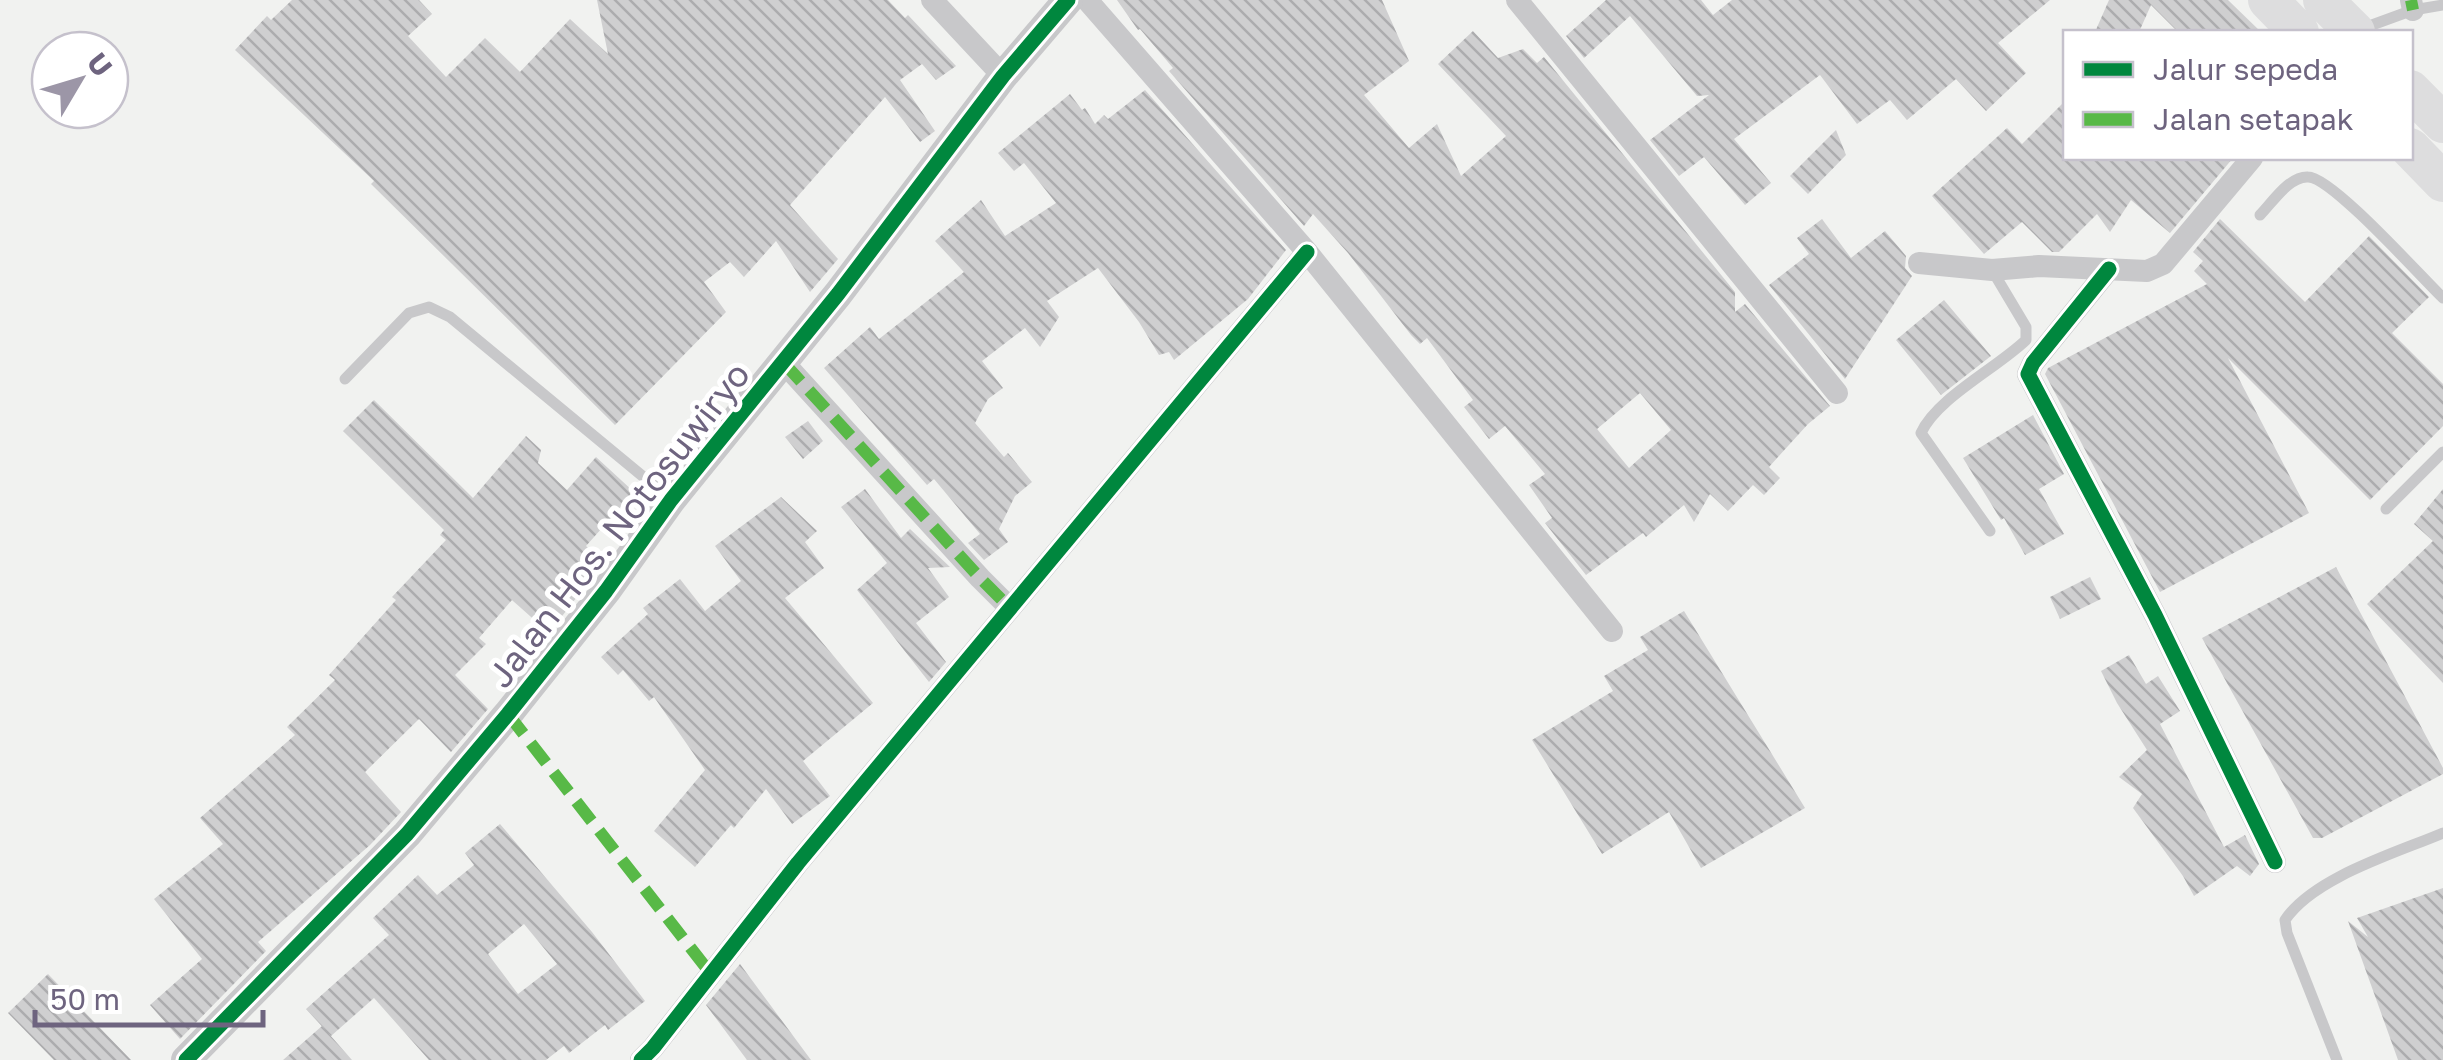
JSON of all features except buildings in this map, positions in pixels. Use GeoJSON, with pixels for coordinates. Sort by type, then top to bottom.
{"type":"FeatureCollection","features":[{"type":"Feature","properties":{"kind":"highway"},"geometry":{"type":"LineString","coordinates":[[2268,0],[2298,30]]}},
{"type":"Feature","properties":{"kind":"highway"},"geometry":{"type":"LineString","coordinates":[[2323,0],[2352,30]]}},
{"type":"Feature","properties":{"kind":"highway"},"geometry":{"type":"LineString","coordinates":[[2413,93],[2443,123]]}},
{"type":"Feature","properties":{"kind":"highway"},"geometry":{"type":"LineString","coordinates":[[2413,151],[2443,182]]}},
{"type":"Feature","properties":{"kind":"street"},"geometry":{"type":"LineString","coordinates":[[932,0],[1003,76]]}},
{"type":"Feature","properties":{"kind":"street","name":"Jalan Hos. Notosuwiryo"},"geometry":{"type":"LineString","coordinates":[[186,1060],[407,834],[508,714],[1003,76],[1068,0]]}},
{"type":"Feature","properties":{"kind":"street"},"geometry":{"type":"LineString","coordinates":[[1087,0],[1307,252],[1612,632]]}},
{"type":"Feature","properties":{"kind":"street"},"geometry":{"type":"LineString","coordinates":[[1517,0],[1837,393]]}},
{"type":"Feature","properties":{"kind":"street"},"geometry":{"type":"LineString","coordinates":[[1920,263],[1992,270],[2039,266],[2147,271],[2163,264],[2250,160]]}},
{"type":"Feature","properties":{"kind":"street"},"geometry":{"type":"LineString","coordinates":[[641,1060],[798,863],[1307,252]]}},
{"type":"Feature","properties":{"kind":"street"},"geometry":{"type":"LineString","coordinates":[[2109,269],[2028,374],[2156,615],[2275,862]]}},
{"type":"Feature","properties":{"kind":"street"},"geometry":{"type":"LineString","coordinates":[[784,363],[1010,608]]}},
{"type":"Feature","properties":{"kind":"lane"},"geometry":{"type":"LineString","coordinates":[[2358,30],[2412,5],[2443,5]]}},
{"type":"Feature","properties":{"kind":"lane"},"geometry":{"type":"LineString","coordinates":[[2260,215],[2297,180],[2308,176],[2322,181],[2443,298]]}},
{"type":"Feature","properties":{"kind":"lane"},"geometry":{"type":"LineString","coordinates":[[1990,532],[1922,433],[1926,422],[1945,404],[2026,340],[2026,326],[1992,270]]}},
{"type":"Feature","properties":{"kind":"lane"},"geometry":{"type":"LineString","coordinates":[[346,379],[408,314],[429,307],[450,317],[671,500]]}},
{"type":"Feature","properties":{"kind":"lane"},"geometry":{"type":"LineString","coordinates":[[2386,510],[2443,452]]}},
{"type":"Feature","properties":{"kind":"lane"},"geometry":{"type":"LineString","coordinates":[[2337,1060],[2285,920],[2305,897],[2320,888],[2443,832]]}},
{"type":"Feature","properties":{"kind":"marked path"},"geometry":{"type":"LineString","coordinates":[[2411,0],[2413,10]]}},
{"type":"Feature","properties":{"kind":"marked path"},"geometry":{"type":"LineString","coordinates":[[784,363],[1010,608]]}},
{"type":"Feature","properties":{"kind":"marked path"},"geometry":{"type":"LineString","coordinates":[[508,714],[711,974]]}},
{"type":"Feature","properties":{"kind":"cycle path"},"geometry":{"type":"LineString","coordinates":[[186,1060],[407,834],[508,714],[606,591],[671,500],[838,294],[1003,76],[1068,0]]}},
{"type":"Feature","properties":{"kind":"cycle path"},"geometry":{"type":"LineString","coordinates":[[641,1060],[798,863],[1307,252]]}},
{"type":"Feature","properties":{"kind":"cycle path"},"geometry":{"type":"LineString","coordinates":[[2109,269],[2028,374],[2155,615],[2275,862]]}}]}
